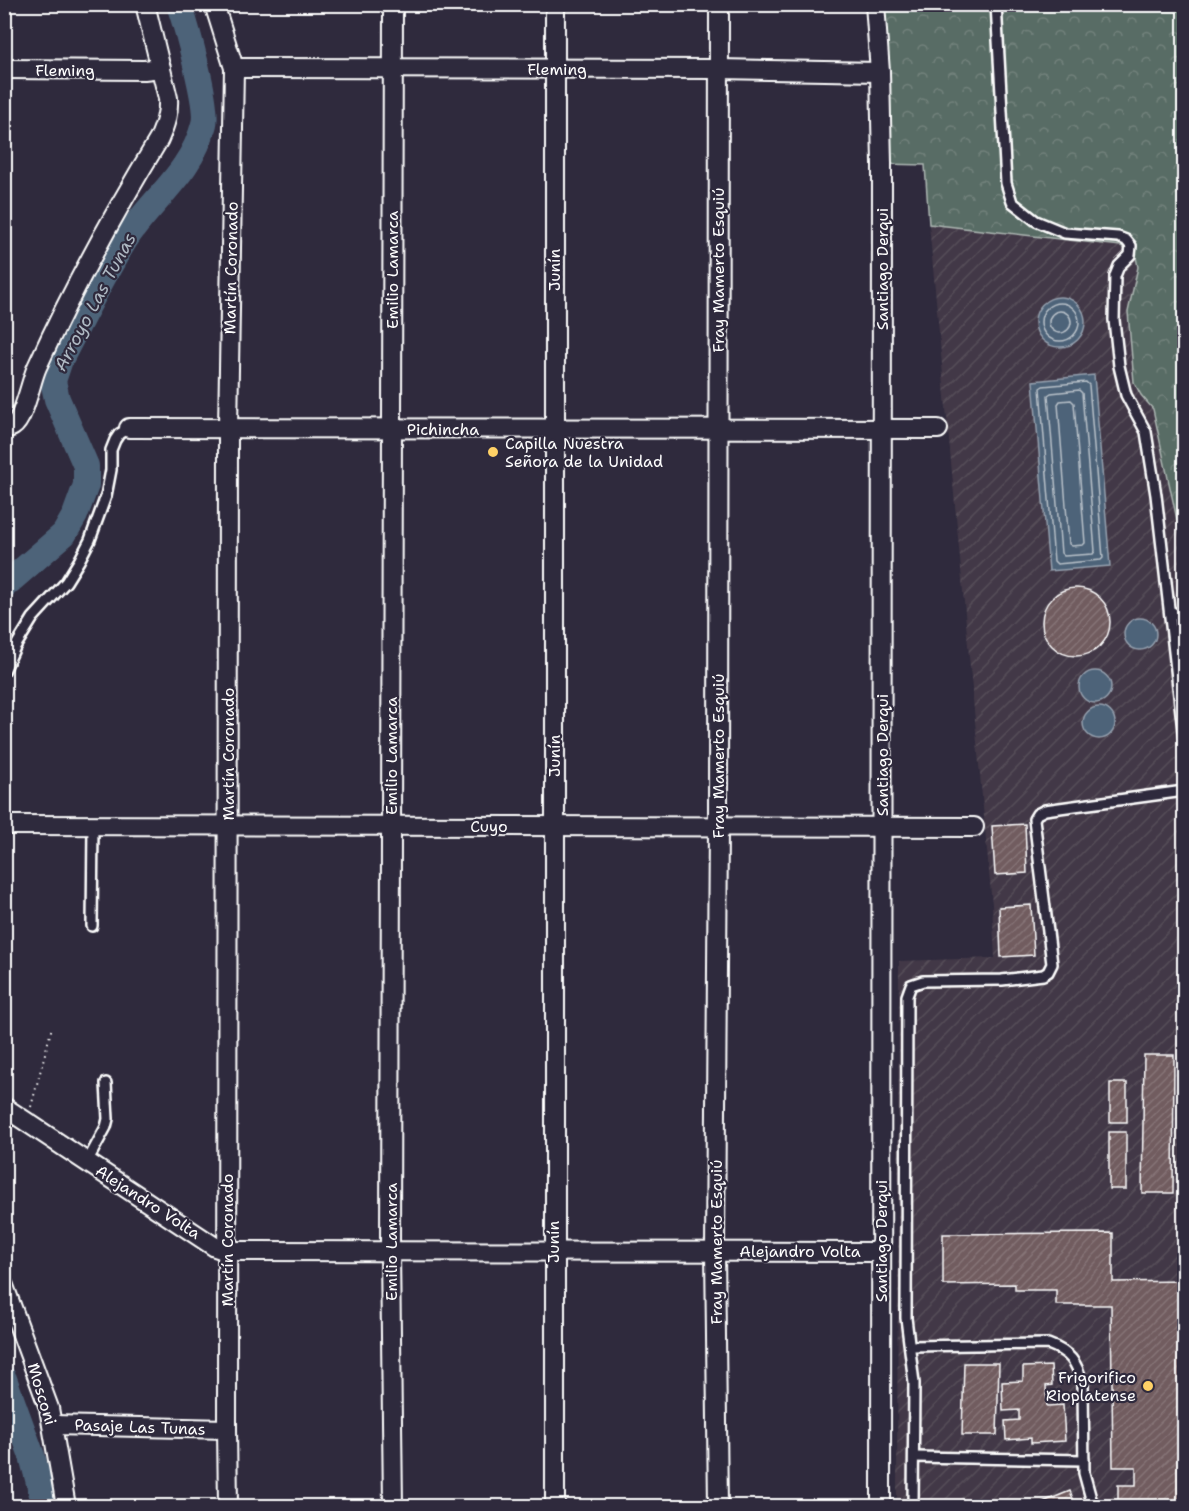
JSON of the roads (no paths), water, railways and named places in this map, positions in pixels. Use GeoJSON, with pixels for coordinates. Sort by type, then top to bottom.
{"type":"FeatureCollection","features":[{"type":"Feature","properties":{"kind":"street"},"geometry":{"type":"LineString","coordinates":[[9,428],[20,417],[33,375],[62,314],[166,123],[169,109],[168,98],[145,4]]}},
{"type":"Feature","properties":{"kind":"street","name":"Martín Coronado"},"geometry":{"type":"LineString","coordinates":[[214,4],[234,68],[228,429],[226,1429],[228,1506]]}},
{"type":"Feature","properties":{"kind":"street","name":"Emilio Lamarca"},"geometry":{"type":"LineString","coordinates":[[393,4],[390,1251],[393,1506]]}},
{"type":"Feature","properties":{"kind":"street","name":"Junín"},"geometry":{"type":"LineString","coordinates":[[555,4],[553,1251],[555,1506]]}},
{"type":"Feature","properties":{"kind":"street","name":"Fray Mamerto Esquiú"},"geometry":{"type":"LineString","coordinates":[[718,1506],[715,1251],[719,4]]}},
{"type":"Feature","properties":{"kind":"street","name":"Santiago Derqui"},"geometry":{"type":"LineString","coordinates":[[875,4],[880,72],[882,429],[881,1506]]}},
{"type":"Feature","properties":{"kind":"street","name":"Fleming"},"geometry":{"type":"LineString","coordinates":[[4,69],[144,70],[161,68]]}},
{"type":"Feature","properties":{"kind":"street","name":"Fleming"},"geometry":{"type":"LineString","coordinates":[[234,68],[719,69],[880,72]]}},
{"type":"Feature","properties":{"kind":"street","name":"Pichincha"},"geometry":{"type":"LineString","coordinates":[[129,428],[938,429]]}},
{"type":"Feature","properties":{"kind":"street","name":"Cuyo"},"geometry":{"type":"LineString","coordinates":[[4,825],[974,827]]}},
{"type":"Feature","properties":{"kind":"street","name":"Alejandro Volta"},"geometry":{"type":"LineString","coordinates":[[4,1107],[215,1247],[227,1251],[881,1252]]}},
{"type":"Feature","properties":{"kind":"street","name":"Mosconi"},"geometry":{"type":"LineString","coordinates":[[4,1286],[49,1408],[66,1506]]}},
{"type":"Feature","properties":{"kind":"street","name":"Pasaje Las Tunas"},"geometry":{"type":"LineString","coordinates":[[53,1425],[226,1429]]}},
{"type":"Feature","properties":{"kind":"lane"},"geometry":{"type":"LineString","coordinates":[[996,4],[1006,183],[1012,202],[1036,221],[1065,233],[1118,237],[1126,240],[1131,246],[1130,255],[1119,266],[1115,276],[1114,320],[1119,366],[1126,395],[1146,432],[1156,495],[1185,739]]}},
{"type":"Feature","properties":{"kind":"lane"},"geometry":{"type":"LineString","coordinates":[[4,671],[15,646],[33,618],[66,582],[79,561],[106,496],[111,470],[111,450],[119,434],[129,428]]}},
{"type":"Feature","properties":{"kind":"lane"},"geometry":{"type":"LineString","coordinates":[[1170,611],[1185,618]]}},
{"type":"Feature","properties":{"kind":"lane"},"geometry":{"type":"LineString","coordinates":[[914,1506],[914,1383],[906,1318],[907,996],[911,986],[922,981],[1002,980],[1043,975],[1048,972],[1052,964],[1034,819],[1037,814],[1045,810],[1185,791]]}},
{"type":"Feature","properties":{"kind":"lane"},"geometry":{"type":"LineString","coordinates":[[92,926],[93,825]]}},
{"type":"Feature","properties":{"kind":"lane"},"geometry":{"type":"LineString","coordinates":[[87,1162],[106,1128],[108,1119],[106,1083]]}},
{"type":"Feature","properties":{"kind":"lane"},"geometry":{"type":"LineString","coordinates":[[910,1346],[1048,1344],[1063,1350],[1080,1371],[1083,1385],[1084,1473],[1093,1506]]}},
{"type":"Feature","properties":{"kind":"lane"},"geometry":{"type":"LineString","coordinates":[[914,1457],[1084,1460]]}},
{"type":"Feature","properties":{"kind":"water"},"geometry":{"type":"Polygon","coordinates":[[[1060,297],[1078,304],[1085,322],[1078,340],[1060,347],[1042,340],[1035,322],[1042,304],[1060,297]]]}},
{"type":"Feature","properties":{"kind":"water"},"geometry":{"type":"Polygon","coordinates":[[[1094,375],[1110,566],[1049,571],[1033,381],[1094,375]]]}},
{"type":"Feature","properties":{"kind":"water"},"geometry":{"type":"Polygon","coordinates":[[[1140,618],[1151,623],[1156,634],[1151,645],[1140,650],[1129,645],[1124,634],[1129,623],[1140,618]]]}},
{"type":"Feature","properties":{"kind":"water"},"geometry":{"type":"Polygon","coordinates":[[[1095,671],[1106,676],[1111,687],[1106,698],[1095,703],[1084,698],[1079,687],[1084,676],[1095,671]]]}},
{"type":"Feature","properties":{"kind":"water"},"geometry":{"type":"Polygon","coordinates":[[[1099,707],[1110,712],[1115,723],[1110,734],[1099,739],[1088,734],[1083,723],[1088,712],[1099,707]]]}},
{"type":"Feature","properties":{"kind":"waterway","name":"Arroyo Las Tunas"},"geometry":{"type":"LineString","coordinates":[[4,586],[64,534],[75,515],[86,485],[86,466],[57,399],[53,381],[60,360],[116,254],[135,226],[181,172],[198,141],[204,124],[205,115],[200,84],[179,4]]}},
{"type":"Feature","properties":{"kind":"waterway","name":"Arroyo Las Tunas"},"geometry":{"type":"LineString","coordinates":[[4,1379],[32,1456],[45,1506]]}},
{"type":"Feature","properties":{"kind":"place","name":"Capilla Nuestra Señora de la Unidad"},"geometry":{"type":"Point","coordinates":[493,452]}},
{"type":"Feature","properties":{"kind":"place","name":"Frigorifico Rioplatense"},"geometry":{"type":"Point","coordinates":[1148,1386]}}]}
